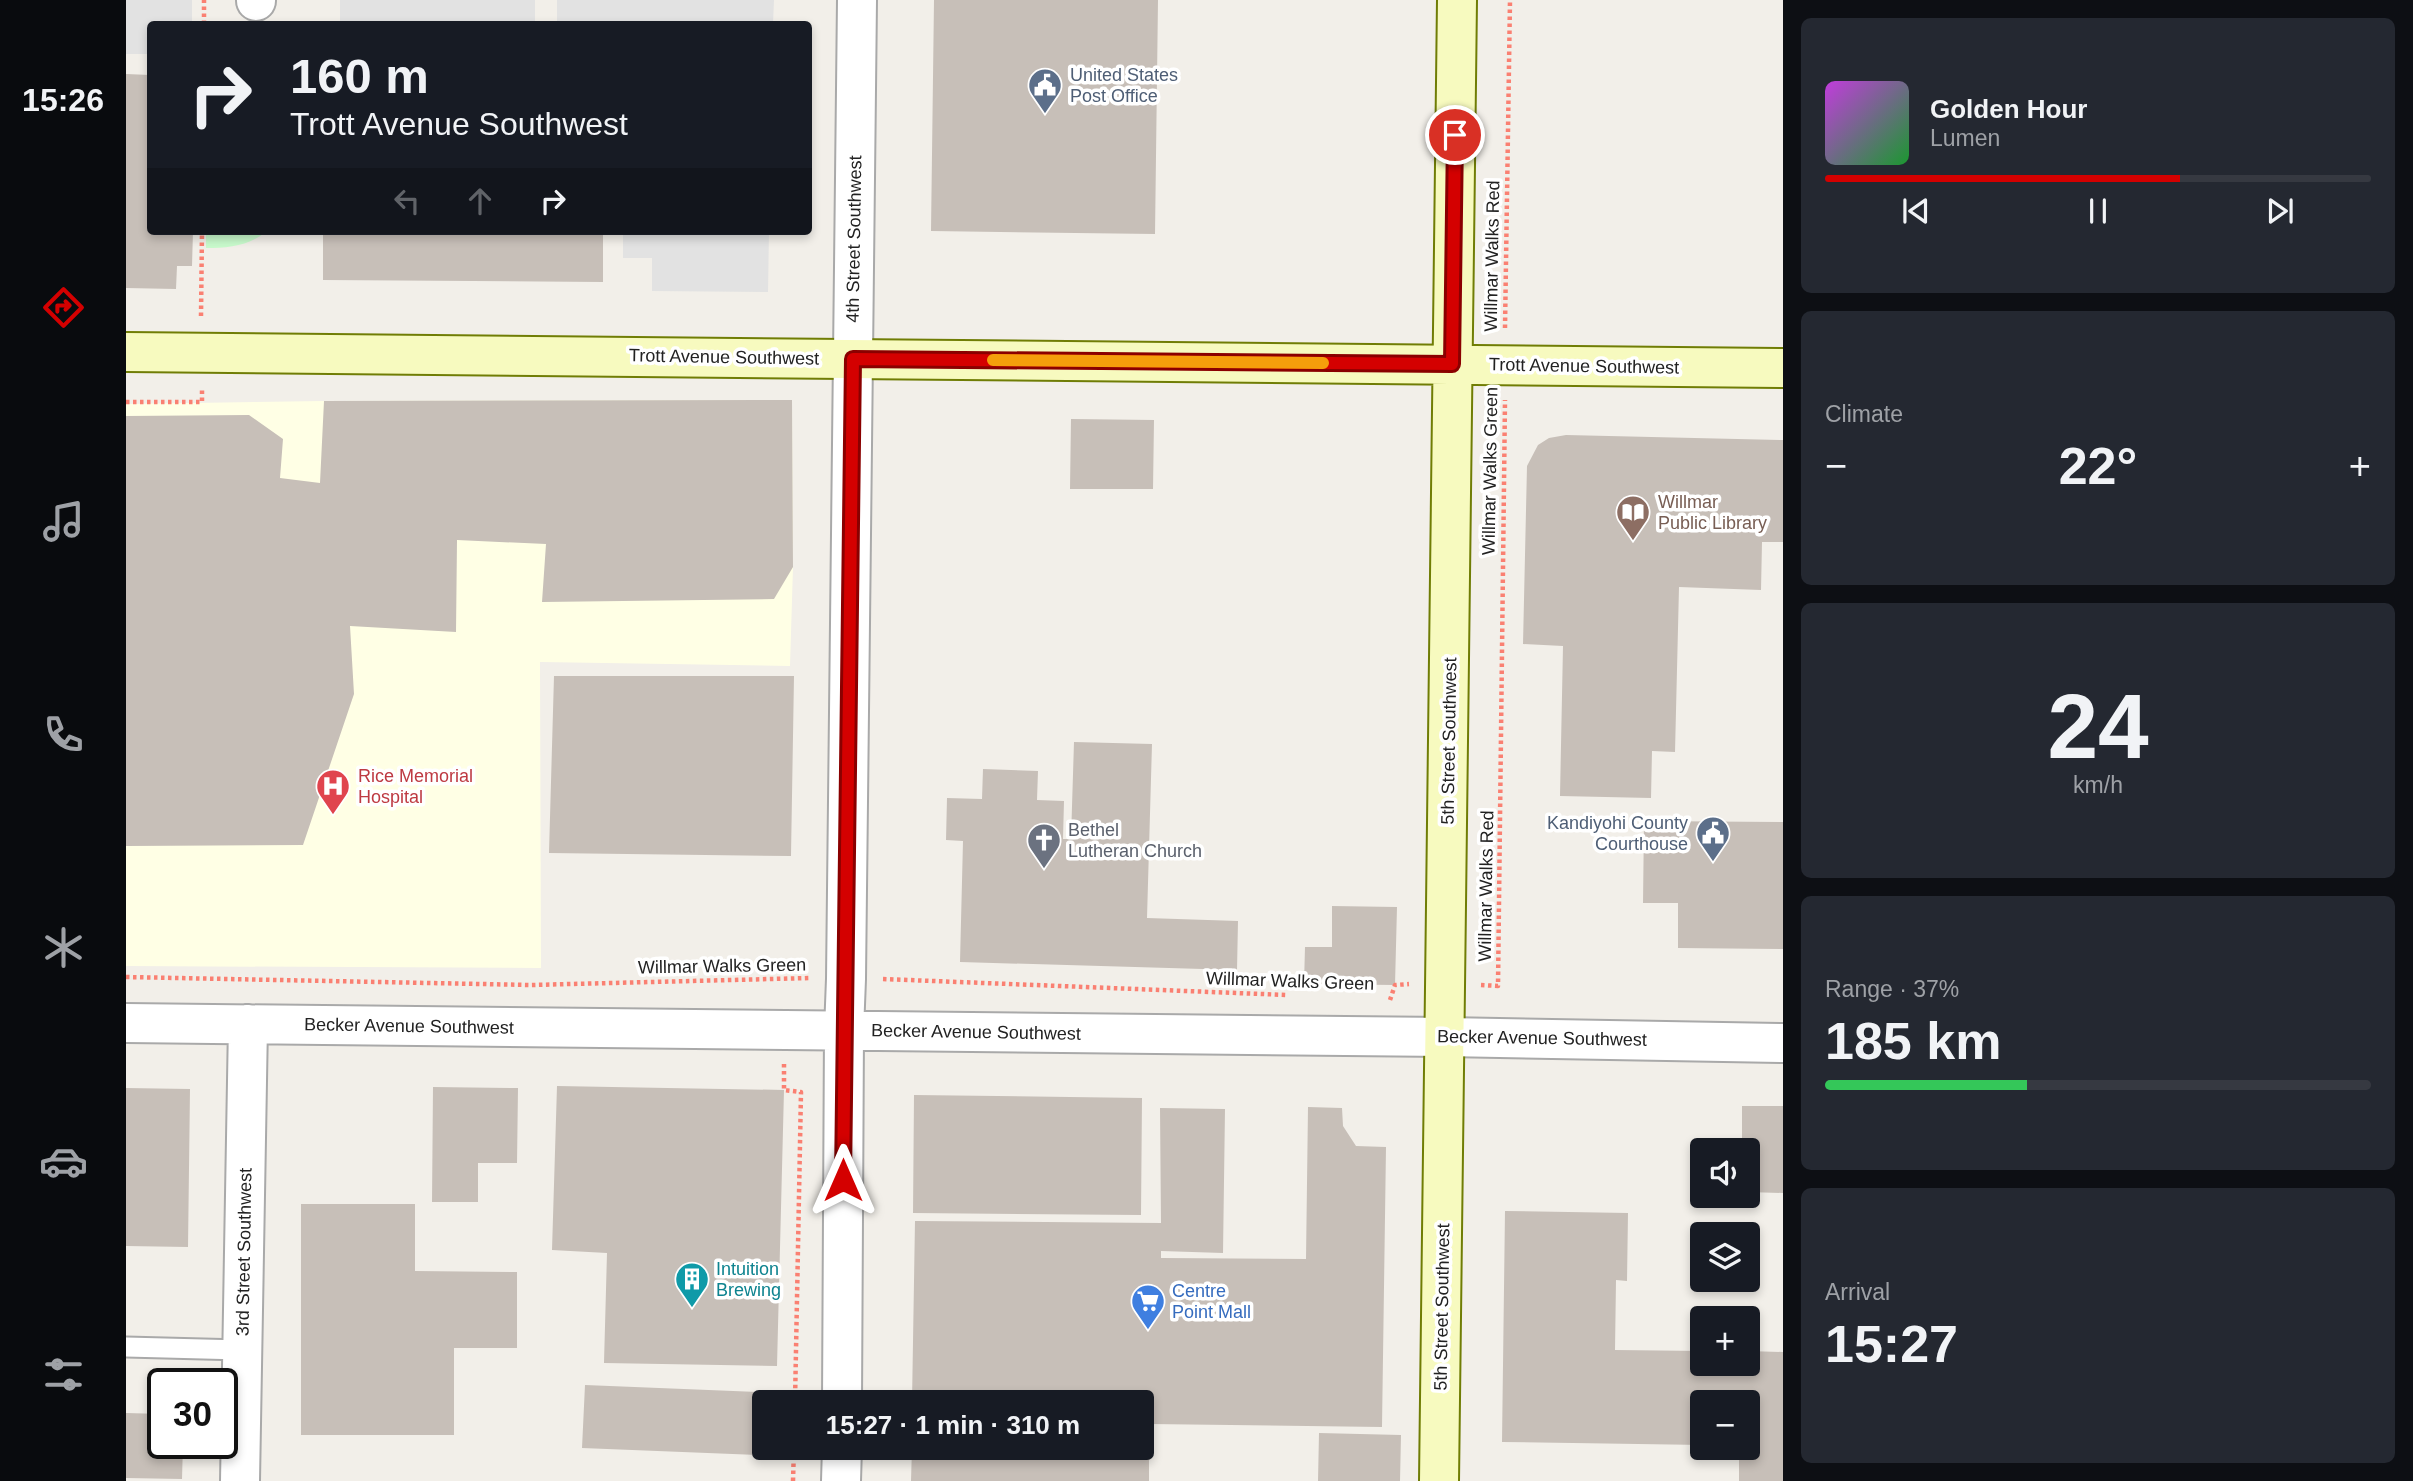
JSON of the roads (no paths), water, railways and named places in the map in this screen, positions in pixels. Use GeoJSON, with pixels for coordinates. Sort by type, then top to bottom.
{"type":"FeatureCollection","features":[{"type":"Feature","properties":{"kind":"street","name":"4th Street Southwest"},"geometry":{"type":"LineString","coordinates":[[842,1390],[857,0]]}},
{"type":"Feature","properties":{"kind":"street","name":"5th Street Southwest"},"geometry":{"type":"LineString","coordinates":[[1439,1481],[1457,0]]}},
{"type":"Feature","properties":{"kind":"street","name":"Trott Avenue Southwest"},"geometry":{"type":"LineString","coordinates":[[126,352],[1783,368]]}},
{"type":"Feature","properties":{"kind":"street","name":"Becker Avenue Southwest"},"geometry":{"type":"LineString","coordinates":[[126,1023],[1783,1043]]}},
{"type":"Feature","properties":{"kind":"street","name":"3rd Street Southwest"},"geometry":{"type":"LineString","coordinates":[[240,1481],[248,1024]]}},
{"type":"Feature","properties":{"kind":"street"},"geometry":{"type":"LineString","coordinates":[[841,1481],[842,1460]]}},
{"type":"Feature","properties":{"kind":"lane"},"geometry":{"type":"LineString","coordinates":[[126,1347],[242,1350]]}},
{"type":"Feature","properties":{"kind":"place","name":"United States Post Office"},"geometry":{"type":"Point","coordinates":[1045,115]}},
{"type":"Feature","properties":{"kind":"place","name":"Willmar Public Library"},"geometry":{"type":"Point","coordinates":[1633,542]}},
{"type":"Feature","properties":{"kind":"place","name":"Rice Memorial Hospital"},"geometry":{"type":"Point","coordinates":[333,816]}},
{"type":"Feature","properties":{"kind":"place","name":"Kandiyohi County Courthouse"},"geometry":{"type":"Point","coordinates":[1713,863]}},
{"type":"Feature","properties":{"kind":"place","name":"Bethel Lutheran Church"},"geometry":{"type":"Point","coordinates":[1044,870]}},
{"type":"Feature","properties":{"kind":"place","name":"Intuition Brewing"},"geometry":{"type":"Point","coordinates":[692,1309]}},
{"type":"Feature","properties":{"kind":"place","name":"Centre Point Mall"},"geometry":{"type":"Point","coordinates":[1148,1331]}}]}
